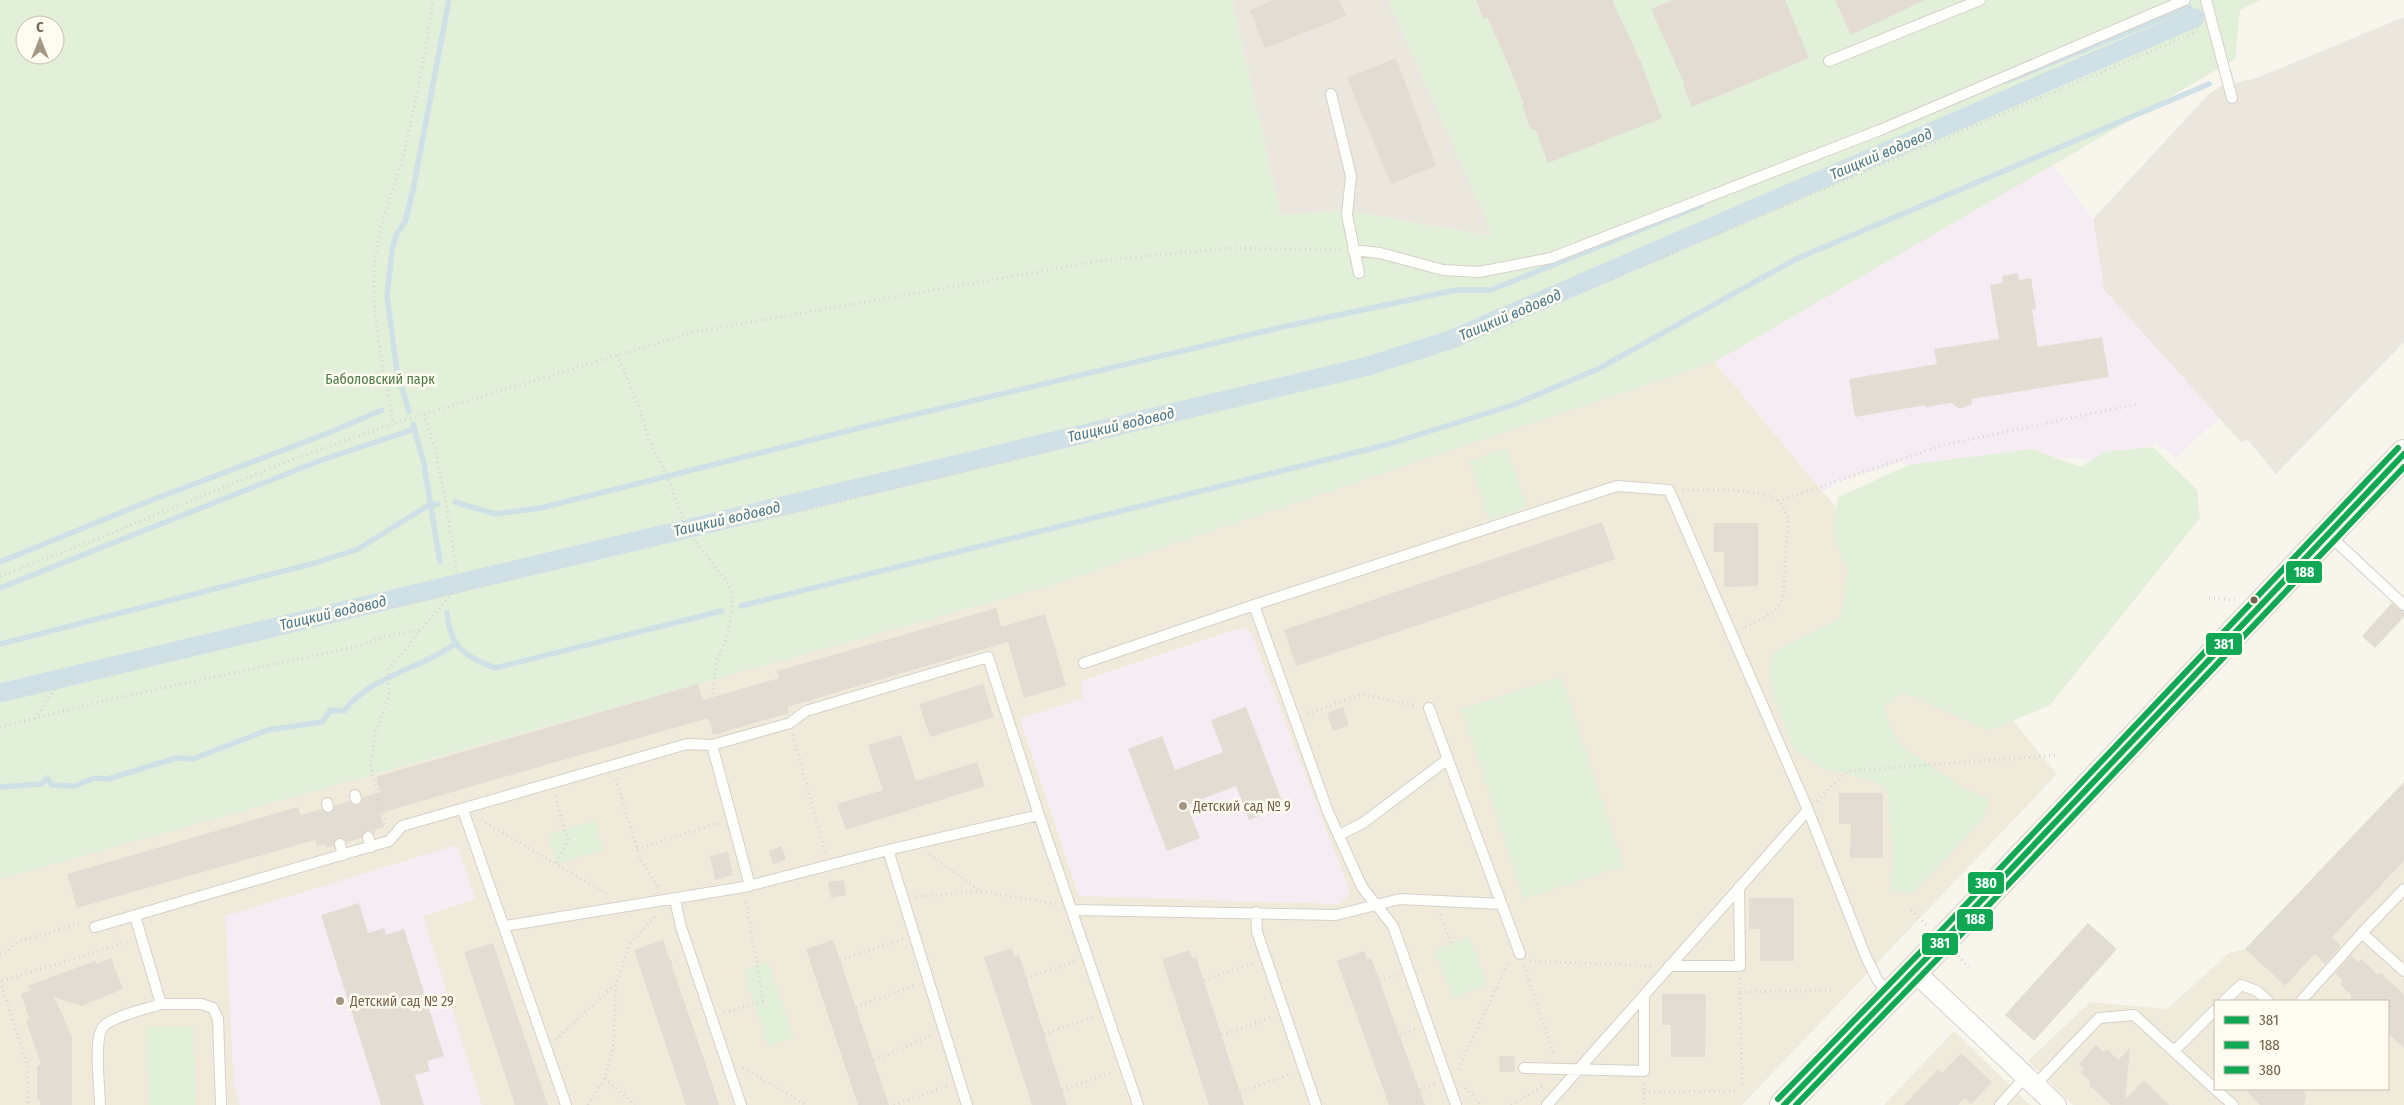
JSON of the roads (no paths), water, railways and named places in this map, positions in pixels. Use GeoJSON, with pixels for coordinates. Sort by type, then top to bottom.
{"type":"FeatureCollection","features":[{"type":"Feature","properties":{"kind":"main road"},"geometry":{"type":"LineString","coordinates":[[1784,1105],[1914,971],[2404,454]]}},
{"type":"Feature","properties":{"kind":"street"},"geometry":{"type":"LineString","coordinates":[[1914,971],[2056,1105]]}},
{"type":"Feature","properties":{"kind":"lane"},"geometry":{"type":"LineString","coordinates":[[1830,61],[1980,0]]}},
{"type":"Feature","properties":{"kind":"lane"},"geometry":{"type":"LineString","coordinates":[[1354,250],[1380,253],[1443,270],[1479,272],[1551,258],[1880,130],[2185,0]]}},
{"type":"Feature","properties":{"kind":"lane"},"geometry":{"type":"LineString","coordinates":[[2206,0],[2232,98]]}},
{"type":"Feature","properties":{"kind":"lane"},"geometry":{"type":"LineString","coordinates":[[1331,94],[1351,176],[1347,215],[1359,273]]}},
{"type":"Feature","properties":{"kind":"lane"},"geometry":{"type":"LineString","coordinates":[[1084,663],[1254,605],[1618,486],[1669,490],[1808,810],[1870,966],[1878,982],[1891,994]]}},
{"type":"Feature","properties":{"kind":"lane"},"geometry":{"type":"LineString","coordinates":[[2328,534],[2404,605]]}},
{"type":"Feature","properties":{"kind":"lane"},"geometry":{"type":"LineString","coordinates":[[1254,605],[1328,812],[1362,887],[1393,926],[1456,1105]]}},
{"type":"Feature","properties":{"kind":"lane"},"geometry":{"type":"LineString","coordinates":[[95,927],[343,855],[369,842],[389,841],[402,826],[687,744],[712,745],[725,736],[790,723],[806,711],[988,657],[1039,816],[1073,910],[1138,1105]]}},
{"type":"Feature","properties":{"kind":"lane"},"geometry":{"type":"LineString","coordinates":[[1429,708],[1502,904],[1516,956]]}},
{"type":"Feature","properties":{"kind":"lane"},"geometry":{"type":"LineString","coordinates":[[712,745],[747,888]]}},
{"type":"Feature","properties":{"kind":"lane"},"geometry":{"type":"LineString","coordinates":[[1339,835],[1363,823],[1448,759]]}},
{"type":"Feature","properties":{"kind":"lane"},"geometry":{"type":"LineString","coordinates":[[463,810],[566,1105]]}},
{"type":"Feature","properties":{"kind":"lane"},"geometry":{"type":"LineString","coordinates":[[1547,1105],[1808,810]]}},
{"type":"Feature","properties":{"kind":"lane"},"geometry":{"type":"LineString","coordinates":[[505,926],[747,888],[828,864],[1039,816]]}},
{"type":"Feature","properties":{"kind":"lane"},"geometry":{"type":"LineString","coordinates":[[340,844],[343,855]]}},
{"type":"Feature","properties":{"kind":"lane"},"geometry":{"type":"LineString","coordinates":[[888,850],[967,1105]]}},
{"type":"Feature","properties":{"kind":"lane"},"geometry":{"type":"LineString","coordinates":[[1669,966],[1740,966],[1740,887]]}},
{"type":"Feature","properties":{"kind":"lane"},"geometry":{"type":"LineString","coordinates":[[2302,1000],[2404,889]]}},
{"type":"Feature","properties":{"kind":"lane"},"geometry":{"type":"LineString","coordinates":[[1073,910],[1336,915],[1400,899],[1502,904]]}},
{"type":"Feature","properties":{"kind":"lane"},"geometry":{"type":"LineString","coordinates":[[672,900],[741,1105]]}},
{"type":"Feature","properties":{"kind":"lane"},"geometry":{"type":"LineString","coordinates":[[1256,912],[1257,932],[1316,1105]]}},
{"type":"Feature","properties":{"kind":"lane"},"geometry":{"type":"LineString","coordinates":[[135,916],[161,1004]]}},
{"type":"Feature","properties":{"kind":"lane"},"geometry":{"type":"LineString","coordinates":[[2362,933],[2404,971]]}},
{"type":"Feature","properties":{"kind":"lane"},"geometry":{"type":"LineString","coordinates":[[2225,1000],[2241,985],[2257,991],[2267,1000]]}},
{"type":"Feature","properties":{"kind":"lane"},"geometry":{"type":"LineString","coordinates":[[1524,1068],[1644,1070],[1644,995]]}},
{"type":"Feature","properties":{"kind":"lane"},"geometry":{"type":"LineString","coordinates":[[100,1105],[98,1038],[102,1027],[112,1020],[161,1004],[201,1004],[213,1008],[218,1019],[220,1105]]}},
{"type":"Feature","properties":{"kind":"lane"},"geometry":{"type":"LineString","coordinates":[[2174,1051],[2214,1011]]}},
{"type":"Feature","properties":{"kind":"lane"},"geometry":{"type":"LineString","coordinates":[[2000,1105],[2031,1080],[2099,1018],[2134,1015],[2214,1088]]}},
{"type":"Feature","properties":{"kind":"lane"},"geometry":{"type":"LineString","coordinates":[[2216,1090],[2233,1105]]}},
{"type":"Feature","properties":{"kind":"waterway"},"geometry":{"type":"LineString","coordinates":[[409,412],[397,371],[387,296],[392,250],[396,235],[405,222],[413,190],[449,0]]}},
{"type":"Feature","properties":{"kind":"waterway"},"geometry":{"type":"LineString","coordinates":[[2007,81],[2190,7]]}},
{"type":"Feature","properties":{"kind":"waterway","name":"Таицкий водовод"},"geometry":{"type":"LineString","coordinates":[[0,693],[1368,366],[1450,340],[2195,18]]}},
{"type":"Feature","properties":{"kind":"waterway"},"geometry":{"type":"LineString","coordinates":[[741,606],[1386,445],[1513,405],[1598,369],[1796,259],[2209,84]]}},
{"type":"Feature","properties":{"kind":"waterway"},"geometry":{"type":"LineString","coordinates":[[455,502],[495,514],[541,508],[867,426],[1287,326],[1456,290],[1491,290],[1702,205]]}},
{"type":"Feature","properties":{"kind":"waterway"},"geometry":{"type":"LineString","coordinates":[[0,562],[152,500],[331,432],[382,410]]}},
{"type":"Feature","properties":{"kind":"waterway"},"geometry":{"type":"LineString","coordinates":[[413,424],[424,464],[440,562]]}},
{"type":"Feature","properties":{"kind":"waterway"},"geometry":{"type":"LineString","coordinates":[[0,588],[319,461],[415,429]]}},
{"type":"Feature","properties":{"kind":"waterway"},"geometry":{"type":"LineString","coordinates":[[0,644],[315,563],[358,549],[429,505],[438,504]]}},
{"type":"Feature","properties":{"kind":"waterway"},"geometry":{"type":"LineString","coordinates":[[447,613],[452,635],[461,649],[475,659],[495,668],[722,611]]}},
{"type":"Feature","properties":{"kind":"waterway"},"geometry":{"type":"LineString","coordinates":[[0,787],[42,784],[47,778],[52,785],[75,786],[94,778],[108,779],[176,758],[193,759],[268,730],[322,722],[331,710],[344,711],[355,699],[381,681],[427,660],[455,644]]}},
{"type":"Feature","properties":{"kind":"place","name":"Детский сад № 9"},"geometry":{"type":"Point","coordinates":[1183,806]}},
{"type":"Feature","properties":{"kind":"place","name":"Детский сад № 29"},"geometry":{"type":"Point","coordinates":[340,1001]}},
{"type":"Feature","properties":{"kind":"park label","name":"Баболовский парк"},"geometry":{"type":"Point","coordinates":[380,379]}}]}
